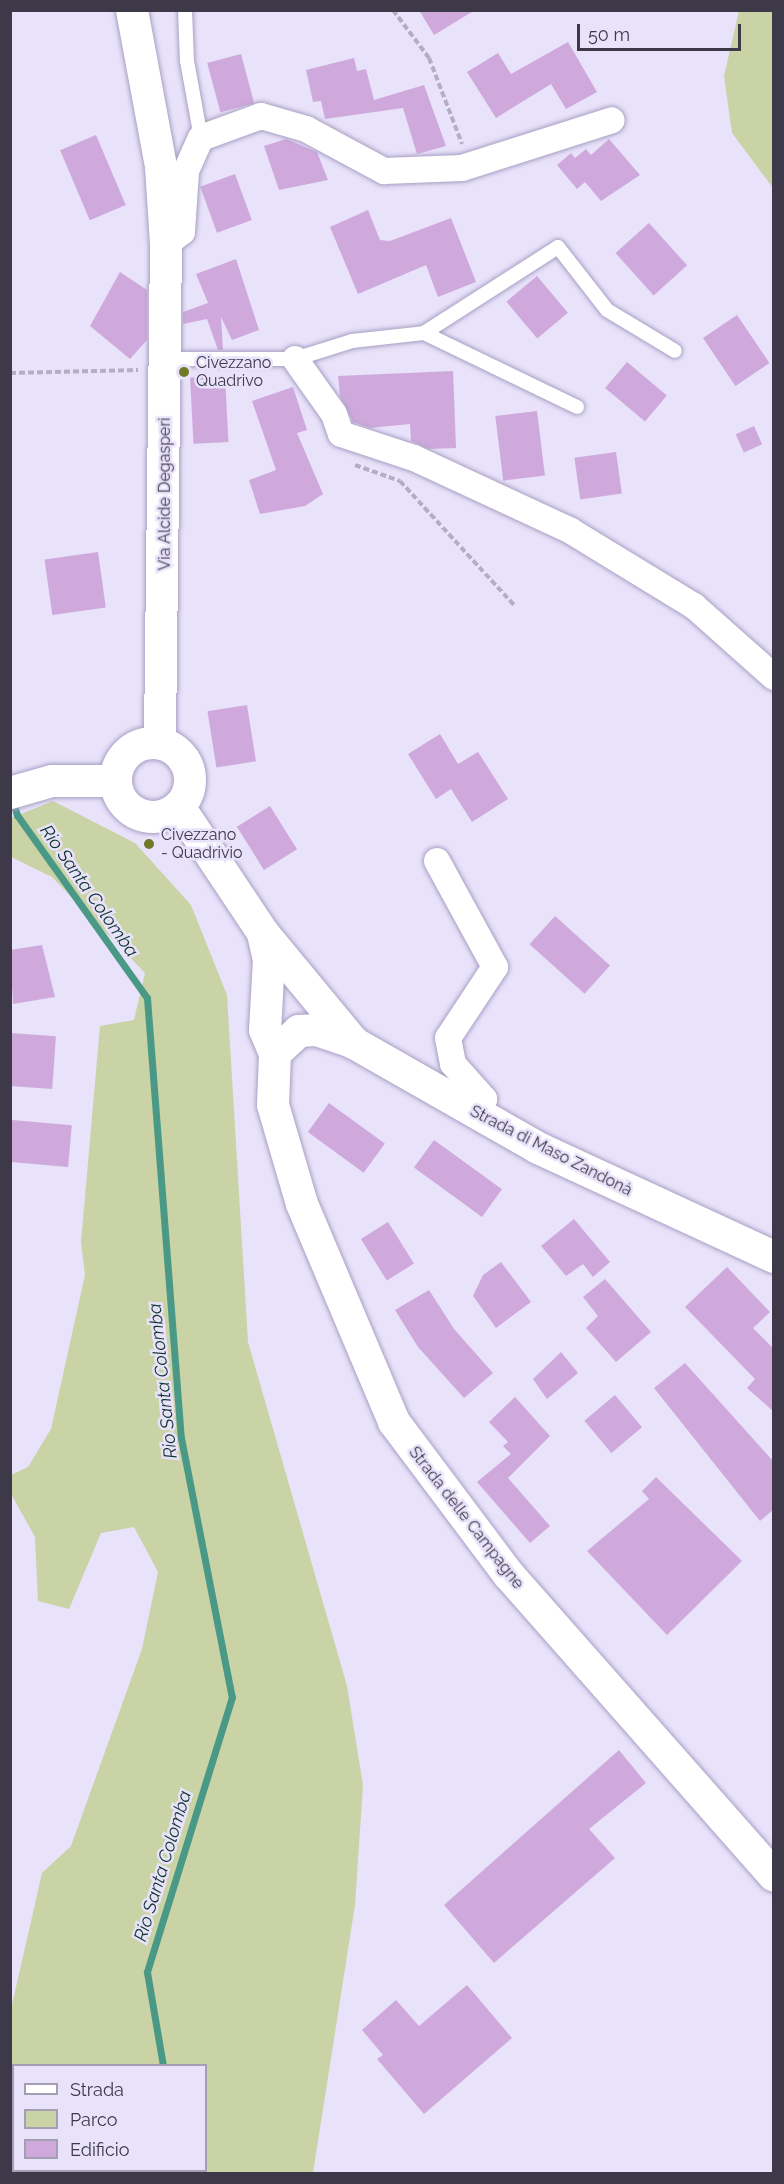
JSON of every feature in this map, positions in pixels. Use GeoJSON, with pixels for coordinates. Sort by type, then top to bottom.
{"type":"FeatureCollection","features":[{"type":"Feature","properties":{"kind":"street","name":"Via Alcide Degasperi"},"geometry":{"type":"LineString","coordinates":[[132,10],[161,166],[166,244],[160,743]]}},
{"type":"Feature","properties":{"kind":"street"},"geometry":{"type":"LineString","coordinates":[[166,244],[182,232],[186,171],[201,138],[261,116],[306,129],[384,171],[449,168],[612,120]]}},
{"type":"Feature","properties":{"kind":"street"},"geometry":{"type":"LineString","coordinates":[[295,359],[334,414],[341,434],[414,458],[571,531],[694,606],[774,677]]}},
{"type":"Feature","properties":{"kind":"street"},"geometry":{"type":"LineString","coordinates":[[10,793],[102,780],[129,751],[160,743],[178,752],[189,769],[189,789],[179,807],[164,815],[131,810],[102,780]]}},
{"type":"Feature","properties":{"kind":"street"},"geometry":{"type":"LineString","coordinates":[[179,807],[263,933],[354,1043]]}},
{"type":"Feature","properties":{"kind":"street"},"geometry":{"type":"LineString","coordinates":[[437,861],[495,967],[448,1038],[453,1064],[483,1099],[479,1116]]}},
{"type":"Feature","properties":{"kind":"street"},"geometry":{"type":"LineString","coordinates":[[263,933],[267,988],[264,1030],[275,1053],[299,1030],[298,992],[290,967]]}},
{"type":"Feature","properties":{"kind":"street"},"geometry":{"type":"LineString","coordinates":[[267,988],[299,1030]]}},
{"type":"Feature","properties":{"kind":"street","name":"Strada di Maso Zandonà"},"geometry":{"type":"LineString","coordinates":[[299,1030],[317,1030],[354,1043],[479,1116],[774,1257]]}},
{"type":"Feature","properties":{"kind":"street","name":"Strada delle Campagne"},"geometry":{"type":"LineString","coordinates":[[275,1053],[273,1105],[302,1204],[394,1422],[509,1575],[774,1876]]}},
{"type":"Feature","properties":{"kind":"lane"},"geometry":{"type":"LineString","coordinates":[[185,10],[187,61],[201,138]]}},
{"type":"Feature","properties":{"kind":"lane"},"geometry":{"type":"LineString","coordinates":[[165,359],[295,359],[352,341],[424,333],[558,247],[607,310],[675,351]]}},
{"type":"Feature","properties":{"kind":"lane"},"geometry":{"type":"LineString","coordinates":[[424,333],[577,407]]}},
{"type":"Feature","properties":{"kind":"path"},"geometry":{"type":"LineString","coordinates":[[393,10],[429,58],[464,140],[449,168]]}},
{"type":"Feature","properties":{"kind":"path"},"geometry":{"type":"LineString","coordinates":[[13,372],[142,370],[165,359]]}},
{"type":"Feature","properties":{"kind":"path"},"geometry":{"type":"LineString","coordinates":[[341,434],[343,454],[367,472],[400,481],[515,606]]}},
{"type":"Feature","properties":{"kind":"green space"},"geometry":{"type":"Polygon","coordinates":[[[739,11],[773,11],[773,188],[732,133],[724,76],[739,11]]]}},
{"type":"Feature","properties":{"kind":"green space"},"geometry":{"type":"Polygon","coordinates":[[[53,801],[135,843],[191,905],[227,995],[248,1342],[347,1686],[363,1785],[355,1905],[313,2173],[51,2173],[50,2172],[207,2172],[207,2064],[12,2064],[12,2172],[29,2172],[11,2173],[11,2009],[42,1873],[71,1846],[142,1649],[158,1572],[134,1527],[101,1533],[69,1609],[38,1601],[35,1537],[11,1494],[11,1475],[28,1467],[51,1429],[85,1275],[81,1242],[100,1026],[134,1020],[145,973],[52,877],[11,857],[11,818],[53,801]]]}},
{"type":"Feature","properties":{"kind":"building"},"geometry":{"type":"Polygon","coordinates":[[[419,10],[475,10],[434,35],[419,10]]]}},
{"type":"Feature","properties":{"kind":"building"},"geometry":{"type":"Polygon","coordinates":[[[568,42],[597,92],[566,109],[551,84],[496,118],[467,72],[498,53],[511,74],[568,42]]]}},
{"type":"Feature","properties":{"kind":"building"},"geometry":{"type":"Polygon","coordinates":[[[241,54],[254,103],[220,112],[207,63],[241,54]]]}},
{"type":"Feature","properties":{"kind":"building"},"geometry":{"type":"Polygon","coordinates":[[[354,58],[357,71],[366,69],[374,100],[424,85],[446,146],[417,154],[403,108],[325,119],[321,101],[313,102],[306,70],[354,58]]]}},
{"type":"Feature","properties":{"kind":"building"},"geometry":{"type":"Polygon","coordinates":[[[96,135],[126,205],[90,220],[60,150],[96,135]]]}},
{"type":"Feature","properties":{"kind":"building"},"geometry":{"type":"Polygon","coordinates":[[[286,139],[317,152],[328,180],[279,190],[264,146],[286,139]]]}},
{"type":"Feature","properties":{"kind":"building"},"geometry":{"type":"Polygon","coordinates":[[[609,139],[640,175],[601,201],[585,182],[577,189],[557,165],[571,153],[575,158],[586,149],[591,155],[609,139]]]}},
{"type":"Feature","properties":{"kind":"building"},"geometry":{"type":"Polygon","coordinates":[[[235,174],[252,220],[217,233],[200,187],[235,174]]]}},
{"type":"Feature","properties":{"kind":"building"},"geometry":{"type":"Polygon","coordinates":[[[368,210],[380,240],[390,241],[451,218],[476,282],[438,297],[426,265],[358,294],[330,227],[368,210]]]}},
{"type":"Feature","properties":{"kind":"building"},"geometry":{"type":"Polygon","coordinates":[[[649,223],[687,265],[654,295],[616,253],[649,223]]]}},
{"type":"Feature","properties":{"kind":"building"},"geometry":{"type":"Polygon","coordinates":[[[236,259],[259,330],[232,340],[221,317],[223,350],[218,350],[207,319],[183,324],[183,312],[208,303],[196,274],[236,259]]]}},
{"type":"Feature","properties":{"kind":"building"},"geometry":{"type":"Polygon","coordinates":[[[120,272],[147,290],[147,340],[130,359],[90,326],[120,272]]]}},
{"type":"Feature","properties":{"kind":"building"},"geometry":{"type":"Polygon","coordinates":[[[537,276],[568,313],[537,338],[506,302],[537,276]]]}},
{"type":"Feature","properties":{"kind":"building"},"geometry":{"type":"Polygon","coordinates":[[[737,315],[769,363],[735,386],[703,338],[737,315]]]}},
{"type":"Feature","properties":{"kind":"building"},"geometry":{"type":"Polygon","coordinates":[[[627,362],[667,395],[645,421],[605,388],[627,362]]]}},
{"type":"Feature","properties":{"kind":"building"},"geometry":{"type":"Polygon","coordinates":[[[453,371],[456,448],[429,449],[411,441],[410,424],[370,428],[353,422],[340,396],[338,376],[453,371]]]}},
{"type":"Feature","properties":{"kind":"building"},"geometry":{"type":"Polygon","coordinates":[[[225,376],[228,442],[194,444],[190,378],[225,376]]]}},
{"type":"Feature","properties":{"kind":"building"},"geometry":{"type":"Polygon","coordinates":[[[293,387],[307,430],[297,433],[323,494],[305,506],[260,514],[249,480],[276,470],[252,401],[293,387]]]}},
{"type":"Feature","properties":{"kind":"building"},"geometry":{"type":"Polygon","coordinates":[[[537,411],[545,476],[503,481],[495,416],[537,411]]]}},
{"type":"Feature","properties":{"kind":"building"},"geometry":{"type":"Polygon","coordinates":[[[754,426],[762,444],[744,452],[736,434],[754,426]]]}},
{"type":"Feature","properties":{"kind":"building"},"geometry":{"type":"Polygon","coordinates":[[[616,452],[622,494],[580,499],[574,458],[616,452]]]}},
{"type":"Feature","properties":{"kind":"building"},"geometry":{"type":"Polygon","coordinates":[[[98,552],[106,607],[52,615],[45,560],[98,552]]]}},
{"type":"Feature","properties":{"kind":"building"},"geometry":{"type":"Polygon","coordinates":[[[247,705],[256,761],[216,768],[207,711],[247,705]]]}},
{"type":"Feature","properties":{"kind":"building"},"geometry":{"type":"Polygon","coordinates":[[[440,734],[458,764],[478,752],[508,799],[472,822],[451,789],[436,799],[408,754],[440,734]]]}},
{"type":"Feature","properties":{"kind":"building"},"geometry":{"type":"Polygon","coordinates":[[[270,806],[297,849],[264,870],[237,827],[270,806]]]}},
{"type":"Feature","properties":{"kind":"building"},"geometry":{"type":"Polygon","coordinates":[[[555,916],[610,966],[585,994],[530,944],[555,916]]]}},
{"type":"Feature","properties":{"kind":"building"},"geometry":{"type":"Polygon","coordinates":[[[42,945],[55,997],[13,1004],[10,950],[42,945]]]}},
{"type":"Feature","properties":{"kind":"building"},"geometry":{"type":"Polygon","coordinates":[[[10,1033],[56,1036],[52,1089],[10,1086],[10,1033]]]}},
{"type":"Feature","properties":{"kind":"building"},"geometry":{"type":"Polygon","coordinates":[[[329,1103],[385,1144],[364,1173],[308,1132],[329,1103]]]}},
{"type":"Feature","properties":{"kind":"building"},"geometry":{"type":"Polygon","coordinates":[[[12,1120],[72,1125],[68,1167],[10,1162],[12,1120]]]}},
{"type":"Feature","properties":{"kind":"building"},"geometry":{"type":"Polygon","coordinates":[[[434,1140],[502,1189],[482,1217],[414,1168],[434,1140]]]}},
{"type":"Feature","properties":{"kind":"building"},"geometry":{"type":"Polygon","coordinates":[[[574,1219],[610,1262],[593,1277],[583,1264],[566,1276],[541,1246],[574,1219]]]}},
{"type":"Feature","properties":{"kind":"building"},"geometry":{"type":"Polygon","coordinates":[[[388,1222],[414,1264],[387,1281],[361,1239],[388,1222]]]}},
{"type":"Feature","properties":{"kind":"building"},"geometry":{"type":"Polygon","coordinates":[[[501,1262],[531,1302],[496,1328],[473,1296],[483,1275],[501,1262]]]}},
{"type":"Feature","properties":{"kind":"building"},"geometry":{"type":"Polygon","coordinates":[[[727,1267],[770,1312],[753,1328],[774,1349],[774,1412],[747,1388],[755,1379],[685,1307],[727,1267]]]}},
{"type":"Feature","properties":{"kind":"building"},"geometry":{"type":"Polygon","coordinates":[[[605,1279],[651,1332],[616,1362],[586,1328],[598,1316],[583,1297],[605,1279]]]}},
{"type":"Feature","properties":{"kind":"building"},"geometry":{"type":"Polygon","coordinates":[[[429,1290],[454,1329],[493,1373],[464,1398],[418,1347],[395,1310],[429,1290]]]}},
{"type":"Feature","properties":{"kind":"building"},"geometry":{"type":"Polygon","coordinates":[[[561,1352],[578,1373],[547,1399],[533,1379],[561,1352]]]}},
{"type":"Feature","properties":{"kind":"building"},"geometry":{"type":"Polygon","coordinates":[[[685,1363],[774,1462],[774,1509],[760,1521],[654,1388],[685,1363]]]}},
{"type":"Feature","properties":{"kind":"building"},"geometry":{"type":"Polygon","coordinates":[[[615,1395],[642,1427],[611,1453],[584,1421],[615,1395]]]}},
{"type":"Feature","properties":{"kind":"building"},"geometry":{"type":"Polygon","coordinates":[[[515,1397],[550,1436],[508,1478],[550,1526],[530,1543],[477,1482],[511,1454],[503,1446],[508,1442],[489,1422],[515,1397]]]}},
{"type":"Feature","properties":{"kind":"building"},"geometry":{"type":"Polygon","coordinates":[[[656,1477],[742,1561],[667,1635],[587,1551],[649,1499],[642,1491],[656,1477]]]}},
{"type":"Feature","properties":{"kind":"building"},"geometry":{"type":"Polygon","coordinates":[[[619,1750],[646,1783],[589,1829],[615,1858],[494,1963],[444,1905],[619,1750]]]}},
{"type":"Feature","properties":{"kind":"building"},"geometry":{"type":"Polygon","coordinates":[[[467,1985],[512,2038],[424,2114],[377,2059],[383,2055],[362,2030],[396,2000],[419,2026],[467,1985]]]}},
{"type":"Feature","properties":{"kind":"waterway","name":"Rio Santa Colomba"},"geometry":{"type":"LineString","coordinates":[[13,802],[17,815],[147,998],[181,1438],[232,1697],[147,1972],[163,2064]]}},
{"type":"Feature","properties":{"kind":"place","name":"Civezzano Quadrivo"},"geometry":{"type":"Point","coordinates":[184,372]}},
{"type":"Feature","properties":{"kind":"place","name":"Civezzano - Quadrivio"},"geometry":{"type":"Point","coordinates":[149,844]}}]}
